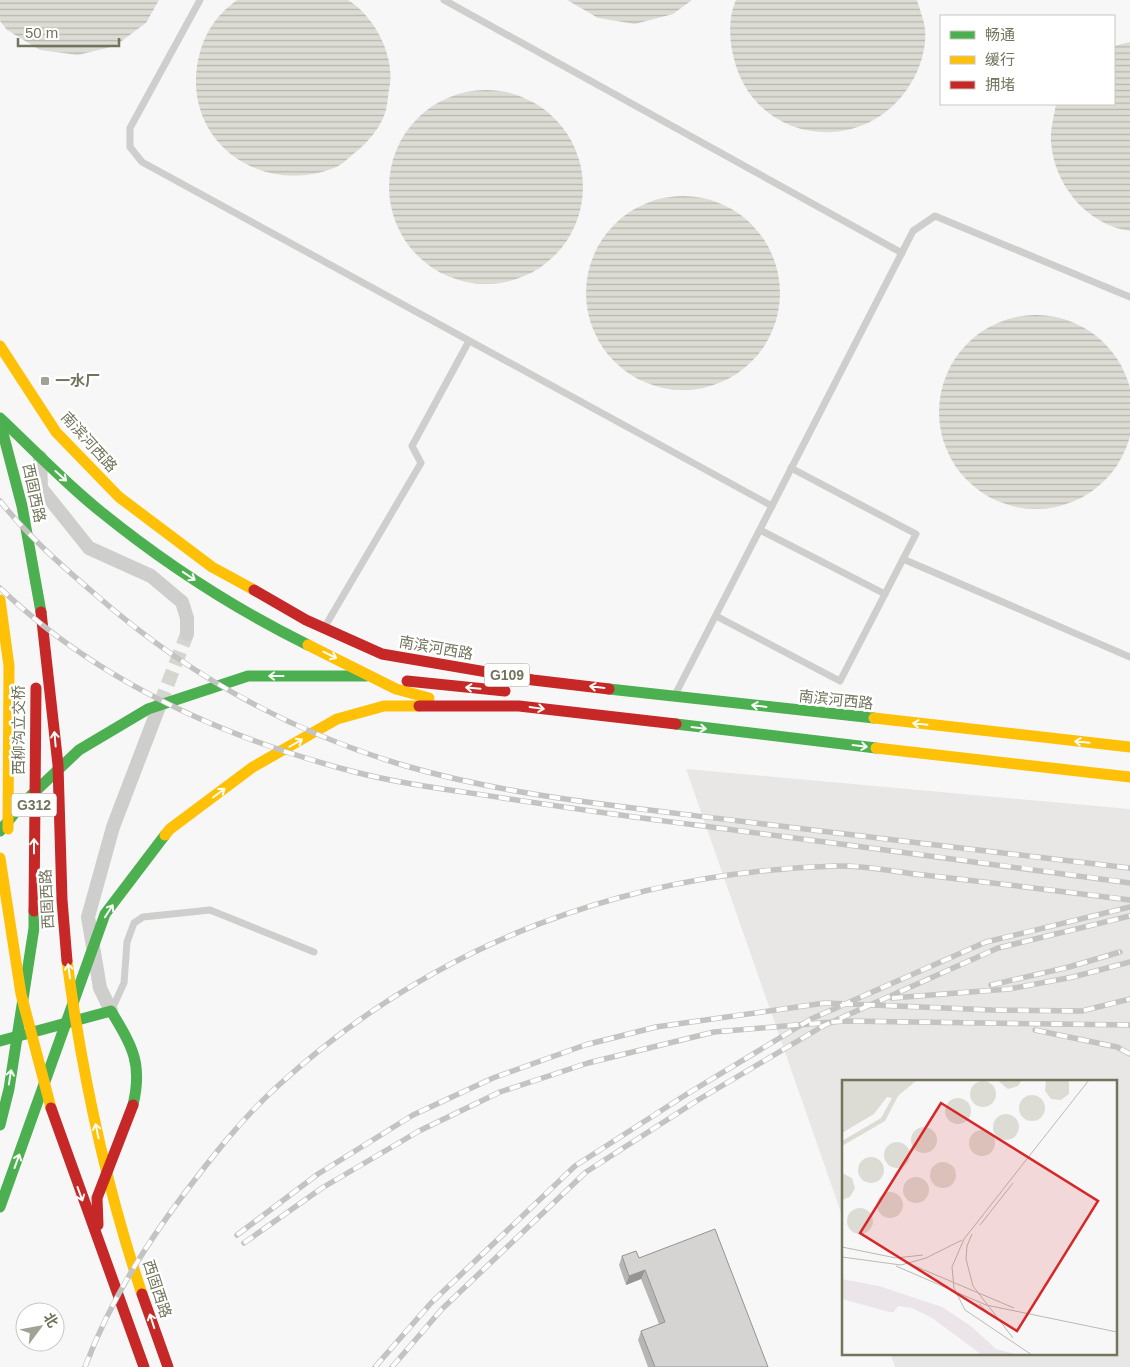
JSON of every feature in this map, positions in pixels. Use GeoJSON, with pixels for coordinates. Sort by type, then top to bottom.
{"type":"FeatureCollection","features":[{"type":"Feature","properties":{"kind":"main road","name":"南滨河西路"},"geometry":{"type":"LineString","coordinates":[[0,346],[56,432],[119,497],[212,567],[324,628],[382,654],[533,680],[1130,747]]}},
{"type":"Feature","properties":{"kind":"main road"},"geometry":{"type":"LineString","coordinates":[[0,420],[100,511],[186,575],[269,626],[396,689],[505,717]]}},
{"type":"Feature","properties":{"kind":"main road","name":"西固西路"},"geometry":{"type":"LineString","coordinates":[[0,420],[15,471],[32,558],[47,656],[58,766],[59,846],[65,942],[78,1036],[97,1135],[122,1229],[168,1367]]}},
{"type":"Feature","properties":{"kind":"main road","name":"西柳沟立交桥"},"geometry":{"type":"LineString","coordinates":[[0,600],[9,666],[6,840],[8,992]]}},
{"type":"Feature","properties":{"kind":"main road","name":"西柳沟立交桥"},"geometry":{"type":"LineString","coordinates":[[0,1125],[8,1089],[34,928],[34,675]]}},
{"type":"Feature","properties":{"kind":"main road"},"geometry":{"type":"LineString","coordinates":[[6,840],[24,803],[79,750],[148,709],[248,676],[369,676],[520,692]]}},
{"type":"Feature","properties":{"kind":"main road"},"geometry":{"type":"LineString","coordinates":[[0,1207],[105,914],[170,829],[253,767],[337,719],[384,706],[519,706],[1130,777]]}},
{"type":"Feature","properties":{"kind":"main road"},"geometry":{"type":"LineString","coordinates":[[0,858],[20,988],[41,1073],[72,1170],[144,1367]]}},
{"type":"Feature","properties":{"kind":"main road"},"geometry":{"type":"LineString","coordinates":[[0,1041],[111,1011],[134,1051],[138,1083],[130,1116],[108,1166],[97,1200],[98,1227],[107,1256]]}},
{"type":"Feature","properties":{"kind":"main road"},"geometry":{"type":"LineString","coordinates":[[156,1339],[176,1367]]}},
{"type":"Feature","properties":{"kind":"street"},"geometry":{"type":"LineString","coordinates":[[40,457],[41,488],[89,548],[151,576],[182,602],[187,618],[187,634]]}},
{"type":"Feature","properties":{"kind":"street"},"geometry":{"type":"LineString","coordinates":[[111,1011],[100,988],[88,917],[113,827],[160,704]]}},
{"type":"Feature","properties":{"kind":"lane"},"geometry":{"type":"LineString","coordinates":[[200,0],[130,128],[128,138],[134,155],[142,162],[772,506]]}},
{"type":"Feature","properties":{"kind":"lane"},"geometry":{"type":"LineString","coordinates":[[444,0],[902,253]]}},
{"type":"Feature","properties":{"kind":"lane"},"geometry":{"type":"LineString","coordinates":[[674,696],[913,231],[935,216],[1130,297]]}},
{"type":"Feature","properties":{"kind":"lane"},"geometry":{"type":"LineString","coordinates":[[324,628],[421,463],[412,446],[469,341]]}},
{"type":"Feature","properties":{"kind":"lane"},"geometry":{"type":"LineString","coordinates":[[716,616],[840,681],[916,534],[791,468]]}},
{"type":"Feature","properties":{"kind":"lane"},"geometry":{"type":"LineString","coordinates":[[760,530],[885,594]]}},
{"type":"Feature","properties":{"kind":"lane"},"geometry":{"type":"LineString","coordinates":[[903,559],[1130,657]]}},
{"type":"Feature","properties":{"kind":"lane"},"geometry":{"type":"LineString","coordinates":[[111,1011],[124,983],[127,942],[134,923],[144,917],[210,910],[314,952]]}},
{"type":"Feature","properties":{"kind":"shaded area"},"geometry":{"type":"Polygon","coordinates":[[[0,0],[159,0],[146,23],[115,46],[78,55],[40,50],[7,30],[0,21],[0,0]]]}},
{"type":"Feature","properties":{"kind":"shaded area"},"geometry":{"type":"Polygon","coordinates":[[[237,0],[348,0],[374,26],[389,60],[390,84],[386,110],[381,123],[372,136],[339,166],[307,175],[281,175],[256,169],[234,157],[217,140],[204,119],[197,94],[199,55],[210,28],[222,13],[237,0]]]}},
{"type":"Feature","properties":{"kind":"shaded area"},"geometry":{"type":"Polygon","coordinates":[[[567,0],[692,0],[673,14],[635,24],[598,18],[567,0]]]}},
{"type":"Feature","properties":{"kind":"shaded area"},"geometry":{"type":"Polygon","coordinates":[[[736,0],[917,0],[925,29],[924,50],[920,65],[911,83],[892,107],[868,123],[841,131],[814,131],[788,124],[764,110],[746,88],[734,59],[731,45],[730,30],[733,7],[736,0]]]}},
{"type":"Feature","properties":{"kind":"shaded area"},"geometry":{"type":"Polygon","coordinates":[[[1130,42],[1130,231],[1100,221],[1087,212],[1076,200],[1066,187],[1059,173],[1053,158],[1051,142],[1056,105],[1115,105],[1115,46],[1130,42]]]}},
{"type":"Feature","properties":{"kind":"shaded area"},"geometry":{"type":"Polygon","coordinates":[[[476,90],[496,90],[532,101],[555,118],[567,133],[576,150],[583,177],[583,197],[576,224],[567,241],[555,256],[540,268],[523,277],[496,284],[476,284],[440,273],[424,262],[411,249],[400,233],[393,215],[389,197],[389,177],[400,141],[411,125],[424,112],[440,101],[458,94],[476,90]]]}},
{"type":"Feature","properties":{"kind":"shaded area"},"geometry":{"type":"Polygon","coordinates":[[[673,196],[693,196],[729,207],[752,224],[764,239],[773,256],[780,283],[780,303],[773,330],[764,347],[752,362],[737,374],[720,383],[693,390],[673,390],[637,379],[621,368],[608,355],[597,339],[590,321],[586,303],[586,283],[597,247],[608,231],[621,218],[637,207],[655,200],[673,196]]]}},
{"type":"Feature","properties":{"kind":"shaded area"},"geometry":{"type":"Polygon","coordinates":[[[1036,315],[1055,317],[1073,322],[1090,331],[1105,343],[1117,358],[1131,393],[1131,431],[1126,449],[1117,466],[1105,481],[1090,493],[1064,505],[1036,509],[1017,507],[999,502],[982,493],[967,481],[955,466],[943,440],[939,412],[941,393],[946,375],[955,358],[967,343],[982,331],[1008,319],[1036,315]]]}},
{"type":"Feature","properties":{"kind":"shaded area"},"geometry":{"type":"Polygon","coordinates":[[[686,769],[1130,809],[1130,1367],[895,1367],[890,1354],[1118,1354],[1118,1080],[842,1080],[842,1215],[686,769]]]}},
{"type":"Feature","properties":{"kind":"building"},"geometry":{"type":"Polygon","coordinates":[[[715,1229],[768,1367],[655,1367],[641,1331],[665,1322],[645,1270],[629,1276],[622,1256],[636,1251],[639,1258],[715,1229]]]}},
{"type":"Feature","properties":{"kind":"tunnel"},"geometry":{"type":"LineString","coordinates":[[160,704],[187,634]]}},
{"type":"Feature","properties":{"kind":"railway"},"geometry":{"type":"LineString","coordinates":[[0,501],[58,562],[96,595],[130,624],[203,675],[281,718],[363,752],[406,766],[488,786],[571,800],[1130,868]]}},
{"type":"Feature","properties":{"kind":"railway"},"geometry":{"type":"LineString","coordinates":[[0,588],[38,621],[78,651],[120,678],[163,702],[255,741],[351,771],[388,780],[654,820],[1130,883]]}},
{"type":"Feature","properties":{"kind":"railway"},"geometry":{"type":"LineString","coordinates":[[85,1367],[115,1300],[153,1238],[181,1198],[228,1138],[266,1097],[340,1034],[403,991],[469,955],[538,924],[609,900],[683,883],[758,871],[836,866],[858,867],[1130,900]]}},
{"type":"Feature","properties":{"kind":"railway"},"geometry":{"type":"LineString","coordinates":[[375,1367],[431,1303],[575,1166],[687,1094],[811,1019],[986,942],[1130,907]]}},
{"type":"Feature","properties":{"kind":"railway"},"geometry":{"type":"LineString","coordinates":[[392,1367],[442,1309],[586,1172],[698,1100],[823,1026],[998,948],[1130,916]]}},
{"type":"Feature","properties":{"kind":"railway"},"geometry":{"type":"LineString","coordinates":[[991,985],[1069,967],[1120,952]]}},
{"type":"Feature","properties":{"kind":"railway"},"geometry":{"type":"LineString","coordinates":[[892,998],[1009,989],[1073,977],[1130,962]]}},
{"type":"Feature","properties":{"kind":"railway"},"geometry":{"type":"LineString","coordinates":[[237,1235],[318,1174],[413,1115],[493,1078],[585,1045],[656,1027],[825,1003],[992,1010],[1082,1011],[1130,999]]}},
{"type":"Feature","properties":{"kind":"railway"},"geometry":{"type":"LineString","coordinates":[[244,1243],[322,1188],[419,1131],[500,1092],[588,1063],[714,1032],[844,1021],[1130,1025]]}},
{"type":"Feature","properties":{"kind":"railway"},"geometry":{"type":"LineString","coordinates":[[1035,1030],[1117,1047],[1130,1054]]}},
{"type":"Feature","properties":{"kind":"traffic: fast"},"geometry":{"type":"LineString","coordinates":[[0,418],[87,500],[149,549],[227,600],[308,645]]}},
{"type":"Feature","properties":{"kind":"traffic: fast"},"geometry":{"type":"LineString","coordinates":[[0,422],[22,506],[41,612]]}},
{"type":"Feature","properties":{"kind":"traffic: fast"},"geometry":{"type":"LineString","coordinates":[[0,831],[23,803],[79,750],[148,709],[248,676],[366,676]]}},
{"type":"Feature","properties":{"kind":"traffic: fast"},"geometry":{"type":"LineString","coordinates":[[609,689],[874,718]]}},
{"type":"Feature","properties":{"kind":"traffic: fast"},"geometry":{"type":"LineString","coordinates":[[676,724],[876,748]]}},
{"type":"Feature","properties":{"kind":"traffic: fast"},"geometry":{"type":"LineString","coordinates":[[0,1207],[105,914],[165,835]]}},
{"type":"Feature","properties":{"kind":"traffic: fast"},"geometry":{"type":"LineString","coordinates":[[0,1125],[9,1089],[34,928],[34,911]]}},
{"type":"Feature","properties":{"kind":"traffic: fast"},"geometry":{"type":"LineString","coordinates":[[0,1041],[111,1011],[134,1055],[137,1078],[133,1105]]}},
{"type":"Feature","properties":{"kind":"traffic: slow"},"geometry":{"type":"LineString","coordinates":[[0,346],[56,432],[119,497],[212,567],[254,590]]}},
{"type":"Feature","properties":{"kind":"traffic: slow"},"geometry":{"type":"LineString","coordinates":[[0,600],[9,666],[8,829]]}},
{"type":"Feature","properties":{"kind":"traffic: slow"},"geometry":{"type":"LineString","coordinates":[[308,645],[396,689],[429,698]]}},
{"type":"Feature","properties":{"kind":"traffic: slow"},"geometry":{"type":"LineString","coordinates":[[165,835],[170,829],[253,767],[337,719],[384,706],[419,706]]}},
{"type":"Feature","properties":{"kind":"traffic: slow"},"geometry":{"type":"LineString","coordinates":[[874,718],[1130,747]]}},
{"type":"Feature","properties":{"kind":"traffic: slow"},"geometry":{"type":"LineString","coordinates":[[876,748],[1130,777]]}},
{"type":"Feature","properties":{"kind":"traffic: slow"},"geometry":{"type":"LineString","coordinates":[[0,858],[21,994],[51,1108]]}},
{"type":"Feature","properties":{"kind":"traffic: slow"},"geometry":{"type":"LineString","coordinates":[[67,961],[80,1046],[106,1171],[142,1294]]}},
{"type":"Feature","properties":{"kind":"traffic: jam"},"geometry":{"type":"LineString","coordinates":[[254,590],[306,620],[382,654],[533,680],[609,689]]}},
{"type":"Feature","properties":{"kind":"traffic: jam"},"geometry":{"type":"LineString","coordinates":[[41,612],[58,765],[62,900],[67,961]]}},
{"type":"Feature","properties":{"kind":"traffic: jam"},"geometry":{"type":"LineString","coordinates":[[407,681],[505,691]]}},
{"type":"Feature","properties":{"kind":"traffic: jam"},"geometry":{"type":"LineString","coordinates":[[34,911],[36,688]]}},
{"type":"Feature","properties":{"kind":"traffic: jam"},"geometry":{"type":"LineString","coordinates":[[419,706],[519,706],[676,724]]}},
{"type":"Feature","properties":{"kind":"traffic: jam"},"geometry":{"type":"LineString","coordinates":[[98,1225],[97,1198],[133,1105]]}},
{"type":"Feature","properties":{"kind":"traffic: jam"},"geometry":{"type":"LineString","coordinates":[[51,1108],[144,1367]]}},
{"type":"Feature","properties":{"kind":"traffic: jam"},"geometry":{"type":"LineString","coordinates":[[142,1294],[168,1367]]}},
{"type":"Feature","properties":{"kind":"place","name":"一水厂"},"geometry":{"type":"Point","coordinates":[45,381]}}]}
